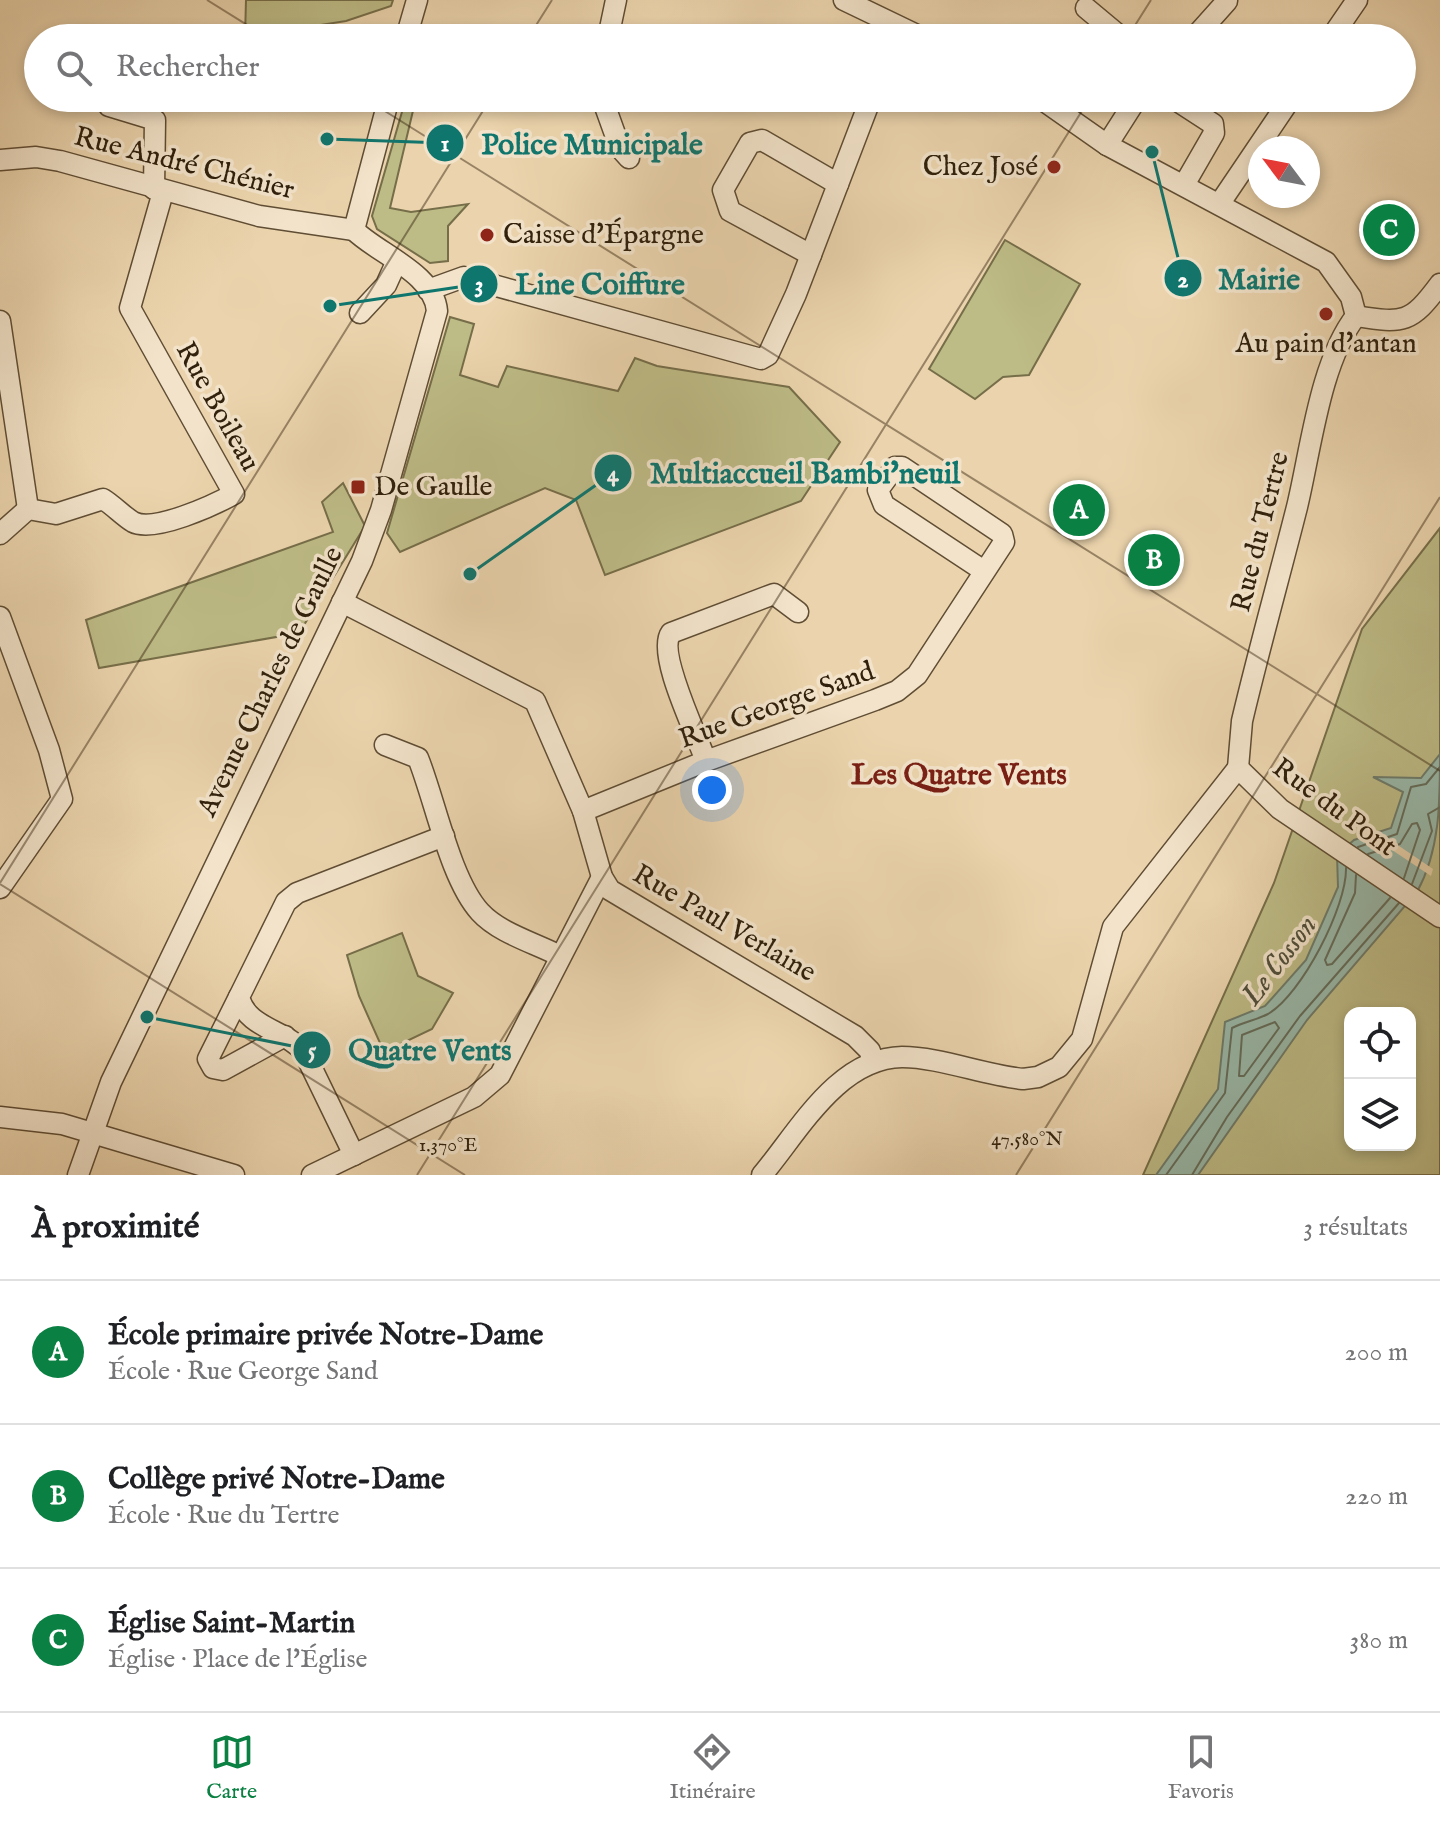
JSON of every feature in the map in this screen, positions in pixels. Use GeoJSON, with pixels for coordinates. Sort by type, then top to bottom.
{"type":"FeatureCollection","features":[{"type":"Feature","properties":{"kind":"street"},"geometry":{"type":"LineString","coordinates":[[410,24],[417,0]]}},
{"type":"Feature","properties":{"kind":"street"},"geometry":{"type":"LineString","coordinates":[[611,24],[616,0]]}},
{"type":"Feature","properties":{"kind":"street"},"geometry":{"type":"LineString","coordinates":[[846,1],[883,24]]}},
{"type":"Feature","properties":{"kind":"street"},"geometry":{"type":"LineString","coordinates":[[1206,24],[1227,1]]}},
{"type":"Feature","properties":{"kind":"street"},"geometry":{"type":"LineString","coordinates":[[1338,24],[1350,2]]}},
{"type":"Feature","properties":{"kind":"street"},"geometry":{"type":"LineString","coordinates":[[1086,8],[1105,24]]}},
{"type":"Feature","properties":{"kind":"street"},"geometry":{"type":"LineString","coordinates":[[129,112],[155,120],[158,190]]}},
{"type":"Feature","properties":{"kind":"street"},"geometry":{"type":"LineString","coordinates":[[385,112],[354,230],[428,290],[464,277],[761,359],[768,355],[811,255],[866,112]]}},
{"type":"Feature","properties":{"kind":"street"},"geometry":{"type":"LineString","coordinates":[[607,112],[620,148],[629,158]]}},
{"type":"Feature","properties":{"kind":"street"},"geometry":{"type":"LineString","coordinates":[[1060,112],[1107,145],[1314,254],[1344,283],[1356,316],[1404,320],[1417,314],[1440,284]]}},
{"type":"Feature","properties":{"kind":"street"},"geometry":{"type":"LineString","coordinates":[[1107,145],[1128,112]]}},
{"type":"Feature","properties":{"kind":"street"},"geometry":{"type":"LineString","coordinates":[[1184,185],[1214,133],[1213,124],[1195,112]]}},
{"type":"Feature","properties":{"kind":"street"},"geometry":{"type":"LineString","coordinates":[[1220,203],[1282,112]]}},
{"type":"Feature","properties":{"kind":"street"},"geometry":{"type":"LineString","coordinates":[[811,255],[730,211],[723,190],[750,143],[762,140],[838,184]]}},
{"type":"Feature","properties":{"kind":"street","name":"Rue André Chénier"},"geometry":{"type":"LineString","coordinates":[[0,160],[36,157],[60,161],[259,216],[354,230]]}},
{"type":"Feature","properties":{"kind":"street","name":"Rue Boileau"},"geometry":{"type":"LineString","coordinates":[[28,509],[56,514],[103,499],[132,521],[155,524],[214,505],[234,494],[130,308],[158,190]]}},
{"type":"Feature","properties":{"kind":"street"},"geometry":{"type":"LineString","coordinates":[[360,313],[386,285],[396,263]]}},
{"type":"Feature","properties":{"kind":"street","name":"Avenue Charles de Gaulle"},"geometry":{"type":"LineString","coordinates":[[78,1175],[91,1132],[137,1025],[342,602],[381,510],[437,311],[436,301],[428,290]]}},
{"type":"Feature","properties":{"kind":"street","name":"Rue du Tertre"},"geometry":{"type":"LineString","coordinates":[[1238,768],[1238,741],[1245,708],[1313,443],[1327,373],[1340,336],[1356,316]]}},
{"type":"Feature","properties":{"kind":"street"},"geometry":{"type":"LineString","coordinates":[[0,321],[28,509],[0,534]]}},
{"type":"Feature","properties":{"kind":"street","name":"Rue George Sand"},"geometry":{"type":"LineString","coordinates":[[583,811],[706,761],[897,691],[917,675],[1004,542],[1002,534],[902,467],[889,472],[878,490],[884,505],[984,571]]}},
{"type":"Feature","properties":{"kind":"street"},"geometry":{"type":"LineString","coordinates":[[706,761],[667,658],[667,638],[671,633],[774,594],[798,612]]}},
{"type":"Feature","properties":{"kind":"street","name":"Rue Paul Verlaine"},"geometry":{"type":"LineString","coordinates":[[342,602],[535,701],[583,811],[602,877],[621,899],[855,1036],[870,1051],[872,1061]]}},
{"type":"Feature","properties":{"kind":"street"},"geometry":{"type":"LineString","coordinates":[[0,617],[49,750],[62,799],[0,888]]}},
{"type":"Feature","properties":{"kind":"street"},"geometry":{"type":"LineString","coordinates":[[385,745],[418,758],[444,836],[470,898],[481,913],[497,926],[560,956]]}},
{"type":"Feature","properties":{"kind":"street"},"geometry":{"type":"LineString","coordinates":[[762,1175],[856,1067],[872,1061],[904,1057],[1023,1079],[1038,1077],[1059,1067],[1082,1039],[1113,927],[1238,768]]}},
{"type":"Feature","properties":{"kind":"street","name":"Rue du Pont"},"geometry":{"type":"LineString","coordinates":[[1238,768],[1259,792],[1340,851],[1440,917]]}},
{"type":"Feature","properties":{"kind":"street"},"geometry":{"type":"LineString","coordinates":[[285,1036],[223,1070],[213,1068],[208,1059],[286,902],[297,893],[444,836]]}},
{"type":"Feature","properties":{"kind":"street"},"geometry":{"type":"LineString","coordinates":[[312,1175],[488,1086],[500,1075],[602,877]]}},
{"type":"Feature","properties":{"kind":"street"},"geometry":{"type":"LineString","coordinates":[[239,997],[249,1018],[285,1036],[304,1052],[354,1155]]}},
{"type":"Feature","properties":{"kind":"street"},"geometry":{"type":"LineString","coordinates":[[0,1117],[35,1119],[91,1132],[234,1175]]}},
{"type":"Feature","properties":{"kind":"shaded area"},"geometry":{"type":"Polygon","coordinates":[[[246,0],[393,0],[391,6],[346,21],[327,24],[245,24],[246,0]]]}},
{"type":"Feature","properties":{"kind":"shaded area"},"geometry":{"type":"Polygon","coordinates":[[[402,112],[413,112],[390,208],[411,212],[468,204],[448,226],[448,261],[430,263],[377,229],[372,216],[402,112]]]}},
{"type":"Feature","properties":{"kind":"shaded area"},"geometry":{"type":"Polygon","coordinates":[[[1005,240],[1080,284],[1029,375],[1003,377],[975,399],[929,369],[1005,240]]]}},
{"type":"Feature","properties":{"kind":"shaded area"},"geometry":{"type":"Polygon","coordinates":[[[450,317],[474,324],[460,375],[498,387],[507,366],[618,391],[635,358],[657,366],[789,387],[840,442],[801,501],[605,575],[576,500],[545,488],[400,552],[387,533],[450,317]]]}},
{"type":"Feature","properties":{"kind":"shaded area"},"geometry":{"type":"Polygon","coordinates":[[[343,483],[365,526],[299,633],[99,668],[86,620],[333,532],[322,502],[343,483]]]}},
{"type":"Feature","properties":{"kind":"shaded area"},"geometry":{"type":"Polygon","coordinates":[[[1440,528],[1440,1175],[1143,1175],[1274,883],[1362,629],[1440,528]]]}},
{"type":"Feature","properties":{"kind":"shaded area"},"geometry":{"type":"Polygon","coordinates":[[[402,933],[418,976],[453,993],[432,1029],[384,1052],[359,996],[347,955],[402,933]]]}},
{"type":"Feature","properties":{"kind":"water"},"geometry":{"type":"Polygon","coordinates":[[[1440,754],[1439,808],[1434,843],[1417,892],[1307,1020],[1198,1175],[1156,1175],[1218,1089],[1225,1022],[1265,1006],[1306,960],[1338,887],[1337,855],[1354,840],[1391,828],[1403,792],[1373,777],[1421,778],[1440,754]]]}},
{"type":"Feature","properties":{"kind":"pier"},"geometry":{"type":"Polygon","coordinates":[[[1374,829],[1433,869],[1431,876],[1368,834],[1360,833],[1374,829]]]}},
{"type":"Feature","properties":{"kind":"place","name":"Police Municipale"},"geometry":{"type":"Point","coordinates":[327,139]}},
{"type":"Feature","properties":{"kind":"place","name":"Mairie"},"geometry":{"type":"Point","coordinates":[1152,152]}},
{"type":"Feature","properties":{"kind":"place","name":"Chez José"},"geometry":{"type":"Point","coordinates":[1054,167]}},
{"type":"Feature","properties":{"kind":"place","name":"Église Saint-Martin"},"geometry":{"type":"Point","coordinates":[1389,230]}},
{"type":"Feature","properties":{"kind":"place","name":"Caisse d'Épargne"},"geometry":{"type":"Point","coordinates":[487,235]}},
{"type":"Feature","properties":{"kind":"place","name":"Line Coiffure"},"geometry":{"type":"Point","coordinates":[330,306]}},
{"type":"Feature","properties":{"kind":"place","name":"Au pain d'antan"},"geometry":{"type":"Point","coordinates":[1326,314]}},
{"type":"Feature","properties":{"kind":"place","name":"De Gaulle"},"geometry":{"type":"Point","coordinates":[358,487]}},
{"type":"Feature","properties":{"kind":"place","name":"École primaire privée Notre-Dame"},"geometry":{"type":"Point","coordinates":[1079,510]}},
{"type":"Feature","properties":{"kind":"place","name":"Collège privé Notre-Dame"},"geometry":{"type":"Point","coordinates":[1154,560]}},
{"type":"Feature","properties":{"kind":"place","name":"Multiaccueil Bambi'neuil"},"geometry":{"type":"Point","coordinates":[470,574]}},
{"type":"Feature","properties":{"kind":"place","name":"Quatre Vents"},"geometry":{"type":"Point","coordinates":[147,1017]}},
{"type":"Feature","properties":{"kind":"district","name":"Les Quatre Vents"},"geometry":{"type":"Point","coordinates":[959,776]}},
{"type":"Feature","properties":{"kind":"water label","name":"Le Cosson"},"geometry":{"type":"Point","coordinates":[1280,961]}}]}
